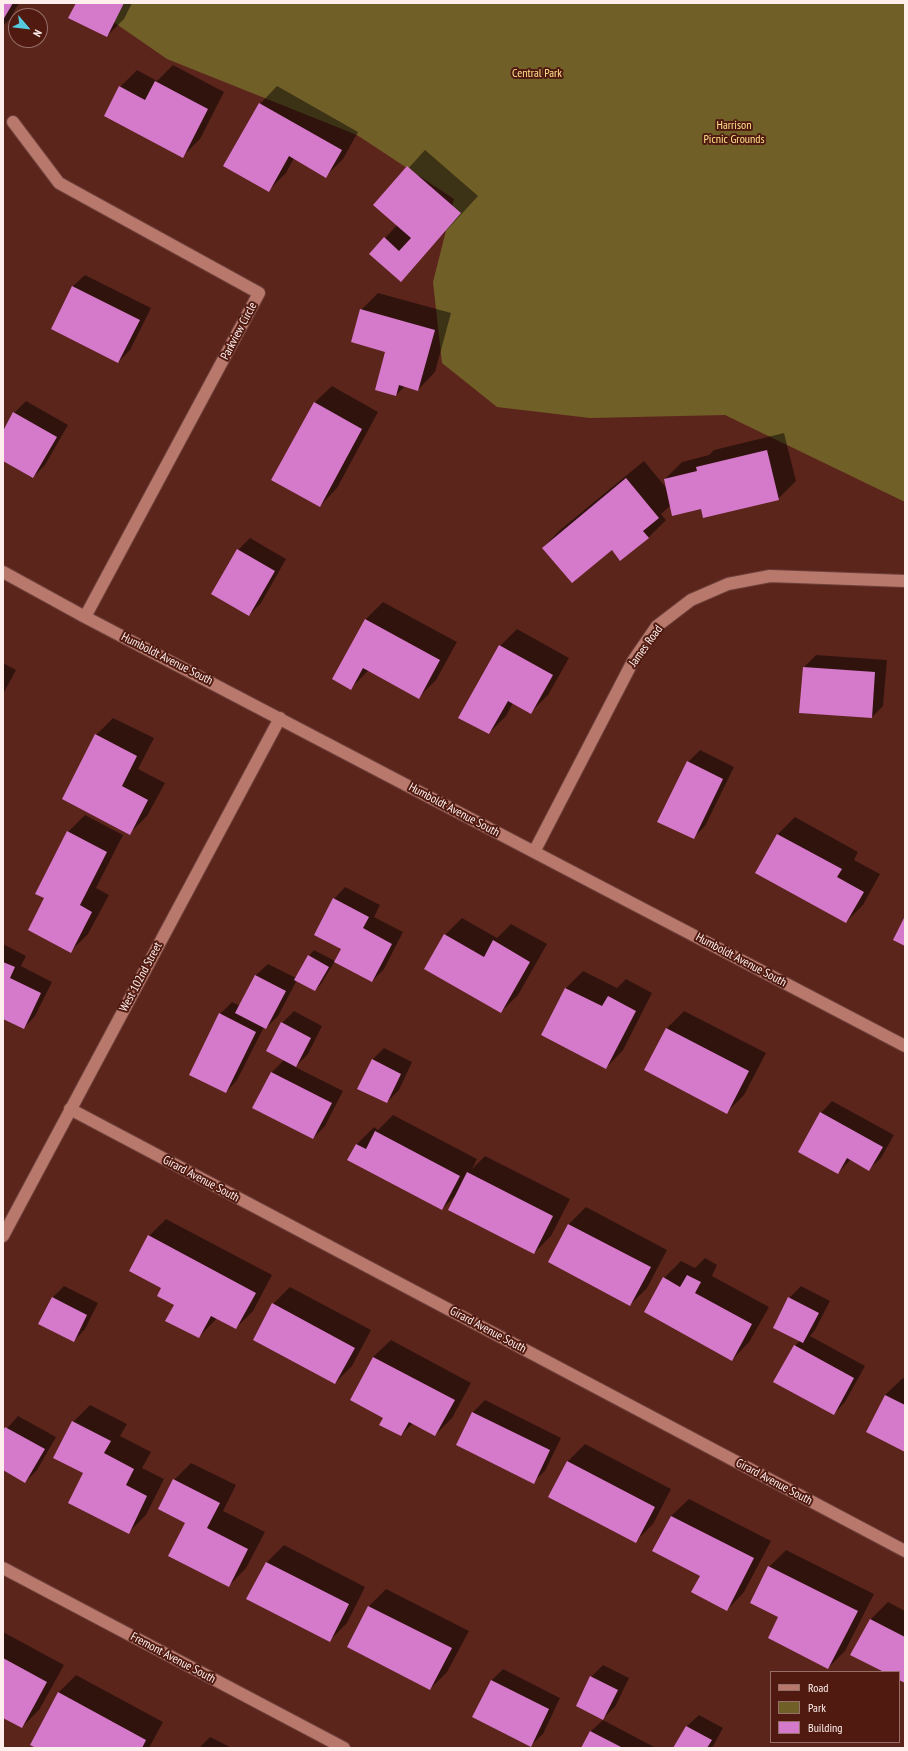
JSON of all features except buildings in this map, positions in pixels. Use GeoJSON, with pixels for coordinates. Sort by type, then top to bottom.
{"type":"FeatureCollection","features":[{"type":"Feature","properties":{"kind":"street","name":"Parkview Circle"},"geometry":{"type":"LineString","coordinates":[[13,122],[58,183],[259,293],[85,617]]}},
{"type":"Feature","properties":{"kind":"street","name":"Humboldt Avenue South"},"geometry":{"type":"LineString","coordinates":[[3,572],[85,617],[905,1046]]}},
{"type":"Feature","properties":{"kind":"street","name":"James Road"},"geometry":{"type":"LineString","coordinates":[[534,852],[633,661],[657,626],[690,600],[728,584],[770,576],[905,581]]}},
{"type":"Feature","properties":{"kind":"street","name":"West 102nd Street"},"geometry":{"type":"LineString","coordinates":[[3,1236],[280,718]]}},
{"type":"Feature","properties":{"kind":"street","name":"Girard Avenue South"},"geometry":{"type":"LineString","coordinates":[[70,1109],[905,1551]]}},
{"type":"Feature","properties":{"kind":"street","name":"Fremont Avenue South"},"geometry":{"type":"LineString","coordinates":[[3,1568],[344,1748]]}},
{"type":"Feature","properties":{"kind":"green space"},"geometry":{"type":"Polygon","coordinates":[[[86,3],[905,3],[905,502],[725,415],[590,418],[497,407],[442,363],[433,282],[454,199],[357,135],[167,59],[86,3]]]}},
{"type":"Feature","properties":{"kind":"park label","name":"Central Park"},"geometry":{"type":"Point","coordinates":[537,74]}},
{"type":"Feature","properties":{"kind":"park label","name":"Harrison Picnic Grounds"},"geometry":{"type":"Point","coordinates":[734,133]}}]}
